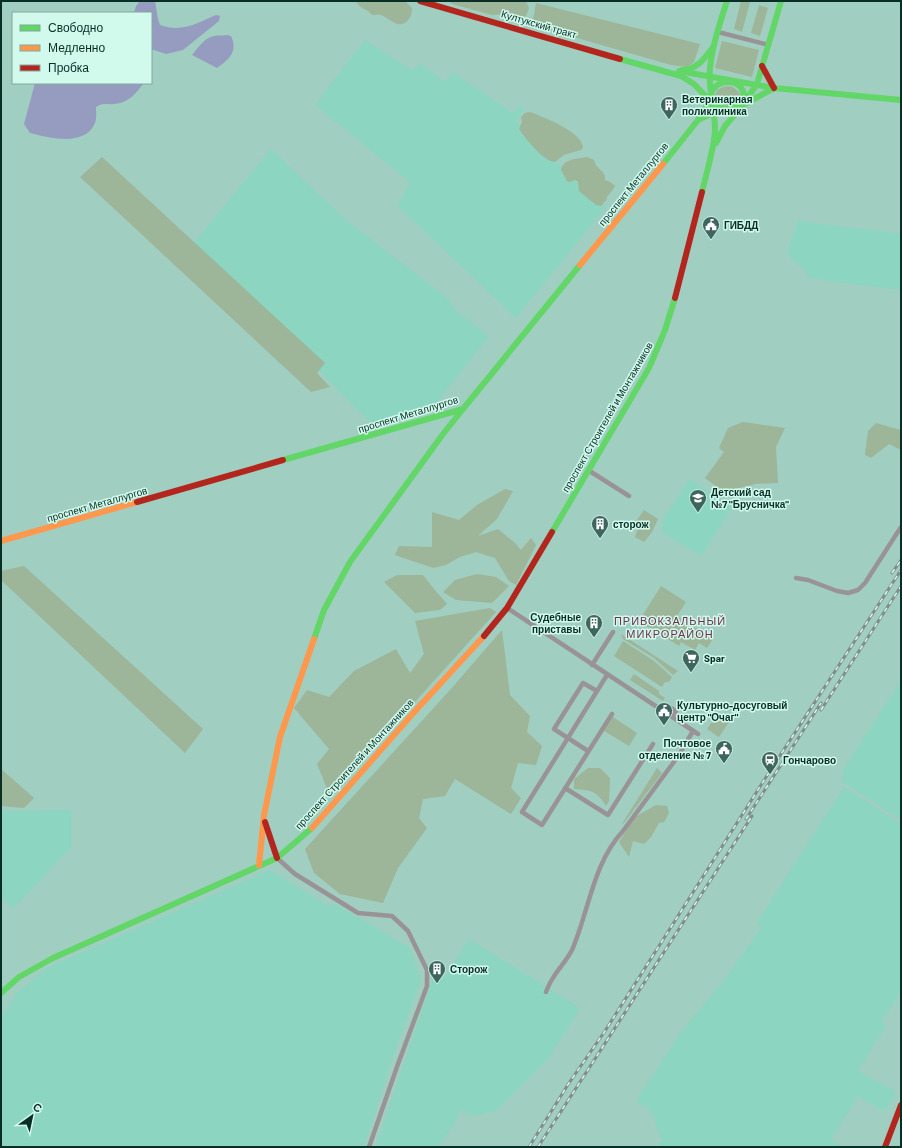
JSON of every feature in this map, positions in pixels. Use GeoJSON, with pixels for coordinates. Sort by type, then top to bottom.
{"type":"FeatureCollection","features":[{"type":"Feature","properties":{"kind":"street","name":"Култукский тракт"},"geometry":{"type":"LineString","coordinates":[[420,1],[630,60]]}},
{"type":"Feature","properties":{"kind":"street","name":"проспект Строителей и Монтажников"},"geometry":{"type":"LineString","coordinates":[[1,992],[8,984],[20,976],[53,958],[277,858],[312,828],[416,710],[477,644],[507,608],[649,368],[659,347],[678,285],[711,153],[715,132],[710,100],[709,77],[714,46],[727,1]]}},
{"type":"Feature","properties":{"kind":"street"},"geometry":{"type":"LineString","coordinates":[[742,106],[757,84],[781,1]]}},
{"type":"Feature","properties":{"kind":"street"},"geometry":{"type":"LineString","coordinates":[[718,32],[769,45]]}},
{"type":"Feature","properties":{"kind":"street"},"geometry":{"type":"LineString","coordinates":[[676,71],[693,69],[703,60],[714,46]]}},
{"type":"Feature","properties":{"kind":"street"},"geometry":{"type":"LineString","coordinates":[[630,60],[676,71],[774,88],[901,100]]}},
{"type":"Feature","properties":{"kind":"street"},"geometry":{"type":"LineString","coordinates":[[630,60],[685,78],[718,106],[730,109],[742,106],[774,88]]}},
{"type":"Feature","properties":{"kind":"street"},"geometry":{"type":"LineString","coordinates":[[762,66],[774,88]]}},
{"type":"Feature","properties":{"kind":"street"},"geometry":{"type":"LineString","coordinates":[[710,100],[712,91],[717,85],[731,81],[742,87],[745,91],[745,99],[742,106]]}},
{"type":"Feature","properties":{"kind":"street","name":"проспект Металлургов"},"geometry":{"type":"LineString","coordinates":[[1,541],[463,409],[698,120],[710,100]]}},
{"type":"Feature","properties":{"kind":"street","name":"проспект Строителей и Монтажников"},"geometry":{"type":"LineString","coordinates":[[711,153],[725,126],[742,106]]}},
{"type":"Feature","properties":{"kind":"street","name":"проспект Металлургов"},"geometry":{"type":"LineString","coordinates":[[698,120],[713,113],[730,109]]}},
{"type":"Feature","properties":{"kind":"street"},"geometry":{"type":"LineString","coordinates":[[259,865],[264,815],[280,737],[324,610],[350,562],[443,434],[463,409]]}},
{"type":"Feature","properties":{"kind":"street"},"geometry":{"type":"LineString","coordinates":[[588,470],[629,496]]}},
{"type":"Feature","properties":{"kind":"street"},"geometry":{"type":"LineString","coordinates":[[796,578],[808,580],[848,593],[858,590],[865,583],[901,527]]}},
{"type":"Feature","properties":{"kind":"street"},"geometry":{"type":"LineString","coordinates":[[507,608],[696,733],[611,846],[590,894],[571,952],[553,978],[546,992]]}},
{"type":"Feature","properties":{"kind":"street"},"geometry":{"type":"LineString","coordinates":[[592,665],[613,632]]}},
{"type":"Feature","properties":{"kind":"street"},"geometry":{"type":"LineString","coordinates":[[607,674],[522,812],[542,825],[612,714]]}},
{"type":"Feature","properties":{"kind":"street"},"geometry":{"type":"LineString","coordinates":[[588,751],[554,729],[583,683],[597,691]]}},
{"type":"Feature","properties":{"kind":"street"},"geometry":{"type":"LineString","coordinates":[[662,711],[666,705],[676,711],[672,718]]}},
{"type":"Feature","properties":{"kind":"street"},"geometry":{"type":"LineString","coordinates":[[565,788],[608,814],[653,744]]}},
{"type":"Feature","properties":{"kind":"street"},"geometry":{"type":"LineString","coordinates":[[264,815],[268,833],[277,858],[295,874],[358,913],[392,916],[408,931],[427,970],[427,986],[369,1147]]}},
{"type":"Feature","properties":{"kind":"street"},"geometry":{"type":"LineString","coordinates":[[885,1147],[901,1105]]}},
{"type":"Feature","properties":{"kind":"shaded area"},"geometry":{"type":"Polygon","coordinates":[[[356,1],[406,2],[412,8],[411,14],[406,22],[403,24],[397,24],[384,16],[372,15],[356,1]]]}},
{"type":"Feature","properties":{"kind":"shaded area"},"geometry":{"type":"Polygon","coordinates":[[[449,1],[526,1],[529,8],[526,16],[516,18],[505,14],[492,15],[452,4],[449,1]]]}},
{"type":"Feature","properties":{"kind":"shaded area"},"geometry":{"type":"Polygon","coordinates":[[[741,1],[750,2],[742,32],[734,29],[741,1]]]}},
{"type":"Feature","properties":{"kind":"shaded area"},"geometry":{"type":"Polygon","coordinates":[[[536,3],[700,44],[694,62],[687,67],[671,65],[532,25],[536,3]]]}},
{"type":"Feature","properties":{"kind":"shaded area"},"geometry":{"type":"Polygon","coordinates":[[[759,5],[768,8],[760,36],[751,33],[759,5]]]}},
{"type":"Feature","properties":{"kind":"shaded area"},"geometry":{"type":"Polygon","coordinates":[[[365,40],[413,71],[420,63],[445,82],[452,72],[513,113],[519,106],[524,110],[516,121],[546,152],[606,207],[516,318],[398,206],[410,182],[315,105],[365,40]]]}},
{"type":"Feature","properties":{"kind":"shaded area"},"geometry":{"type":"Polygon","coordinates":[[[722,41],[759,50],[752,77],[715,68],[722,41]]]}},
{"type":"Feature","properties":{"kind":"shaded area"},"geometry":{"type":"Polygon","coordinates":[[[728,86],[733,87],[742,95],[738,104],[734,106],[726,106],[714,98],[717,90],[728,86]]]}},
{"type":"Feature","properties":{"kind":"shaded area"},"geometry":{"type":"Polygon","coordinates":[[[530,112],[552,121],[570,131],[577,136],[583,148],[564,155],[555,162],[545,158],[535,149],[519,129],[522,122],[521,117],[525,113],[530,112]]]}},
{"type":"Feature","properties":{"kind":"shaded area"},"geometry":{"type":"Polygon","coordinates":[[[271,149],[344,218],[447,298],[456,311],[489,336],[434,406],[376,428],[193,244],[271,149]]]}},
{"type":"Feature","properties":{"kind":"shaded area"},"geometry":{"type":"Polygon","coordinates":[[[102,157],[325,363],[317,373],[330,387],[311,392],[80,177],[102,157]]]}},
{"type":"Feature","properties":{"kind":"shaded area"},"geometry":{"type":"Polygon","coordinates":[[[587,157],[594,160],[604,174],[605,180],[615,186],[601,206],[596,205],[579,191],[578,182],[576,180],[569,182],[567,181],[561,170],[568,161],[587,157]]]}},
{"type":"Feature","properties":{"kind":"shaded area"},"geometry":{"type":"Polygon","coordinates":[[[798,221],[901,234],[901,290],[806,277],[807,273],[788,255],[788,249],[798,221]]]}},
{"type":"Feature","properties":{"kind":"shaded area"},"geometry":{"type":"Polygon","coordinates":[[[743,422],[785,428],[776,447],[778,483],[755,484],[724,492],[705,478],[724,452],[719,448],[728,428],[743,422]]]}},
{"type":"Feature","properties":{"kind":"shaded area"},"geometry":{"type":"Polygon","coordinates":[[[876,423],[901,430],[901,450],[889,444],[871,458],[865,455],[868,431],[876,423]]]}},
{"type":"Feature","properties":{"kind":"shaded area","name":"Детский сад №7 \"Брусничка\""},"geometry":{"type":"Polygon","coordinates":[[[689,479],[732,507],[701,556],[662,532],[663,520],[689,479]]]}},
{"type":"Feature","properties":{"kind":"shaded area"},"geometry":{"type":"Polygon","coordinates":[[[505,489],[513,491],[497,519],[478,536],[498,529],[521,550],[531,538],[536,545],[516,585],[509,581],[495,558],[476,552],[460,557],[446,565],[433,568],[395,555],[399,546],[432,547],[432,512],[459,520],[477,505],[505,489]]]}},
{"type":"Feature","properties":{"kind":"shaded area"},"geometry":{"type":"Polygon","coordinates":[[[644,510],[658,519],[652,532],[644,542],[635,537],[638,528],[635,523],[644,510]]]}},
{"type":"Feature","properties":{"kind":"shaded area"},"geometry":{"type":"Polygon","coordinates":[[[24,566],[203,729],[185,753],[1,580],[1,571],[24,566]]]}},
{"type":"Feature","properties":{"kind":"shaded area"},"geometry":{"type":"Polygon","coordinates":[[[477,574],[496,577],[509,586],[492,603],[456,600],[443,592],[455,580],[477,574]]]}},
{"type":"Feature","properties":{"kind":"shaded area"},"geometry":{"type":"Polygon","coordinates":[[[397,575],[423,575],[447,604],[440,610],[415,613],[384,582],[397,575]]]}},
{"type":"Feature","properties":{"kind":"shaded area"},"geometry":{"type":"Polygon","coordinates":[[[661,586],[686,602],[677,616],[713,639],[707,648],[699,643],[695,650],[681,642],[679,646],[639,621],[661,586]]]}},
{"type":"Feature","properties":{"kind":"shaded area"},"geometry":{"type":"Polygon","coordinates":[[[490,608],[496,612],[330,796],[317,764],[329,749],[294,708],[307,690],[329,697],[354,671],[396,649],[410,673],[424,654],[415,621],[490,608]]]}},
{"type":"Feature","properties":{"kind":"shaded area"},"geometry":{"type":"Polygon","coordinates":[[[502,630],[510,695],[530,716],[527,732],[542,746],[536,765],[518,763],[511,788],[521,798],[511,814],[455,779],[445,796],[423,799],[419,818],[427,828],[398,868],[383,903],[340,894],[314,873],[305,849],[450,690],[502,630]]]}},
{"type":"Feature","properties":{"kind":"shaded area"},"geometry":{"type":"Polygon","coordinates":[[[621,634],[678,671],[673,675],[654,658],[623,639],[621,634]]]}},
{"type":"Feature","properties":{"kind":"shaded area"},"geometry":{"type":"Polygon","coordinates":[[[623,641],[654,661],[672,677],[670,681],[664,683],[662,687],[614,656],[623,641]]]}},
{"type":"Feature","properties":{"kind":"shaded area"},"geometry":{"type":"Polygon","coordinates":[[[634,674],[659,691],[659,694],[665,698],[663,701],[630,680],[634,674]]]}},
{"type":"Feature","properties":{"kind":"shaded area"},"geometry":{"type":"Polygon","coordinates":[[[901,681],[901,820],[840,780],[844,775],[843,770],[901,681]]]}},
{"type":"Feature","properties":{"kind":"shaded area"},"geometry":{"type":"Polygon","coordinates":[[[613,717],[637,733],[629,746],[604,731],[613,717]]]}},
{"type":"Feature","properties":{"kind":"shaded area"},"geometry":{"type":"Polygon","coordinates":[[[731,719],[719,737],[707,729],[711,723],[731,719]]]}},
{"type":"Feature","properties":{"kind":"shaded area"},"geometry":{"type":"Polygon","coordinates":[[[588,768],[600,768],[610,778],[609,801],[606,806],[600,797],[593,792],[574,789],[574,779],[588,768]]]}},
{"type":"Feature","properties":{"kind":"shaded area"},"geometry":{"type":"Polygon","coordinates":[[[657,768],[662,773],[622,824],[657,768]]]}},
{"type":"Feature","properties":{"kind":"shaded area"},"geometry":{"type":"Polygon","coordinates":[[[1,769],[34,798],[24,808],[1,806],[1,769]]]}},
{"type":"Feature","properties":{"kind":"shaded area"},"geometry":{"type":"Polygon","coordinates":[[[844,787],[901,824],[901,991],[881,1023],[886,1026],[858,1071],[896,1092],[888,1106],[883,1111],[858,1096],[831,1139],[843,1147],[658,1147],[662,1140],[650,1109],[636,1101],[681,1032],[722,983],[762,927],[756,924],[844,787]]]}},
{"type":"Feature","properties":{"kind":"shaded area"},"geometry":{"type":"Polygon","coordinates":[[[656,805],[667,806],[669,813],[664,822],[659,823],[651,837],[644,844],[633,841],[629,857],[619,842],[635,817],[656,805]]]}},
{"type":"Feature","properties":{"kind":"shaded area"},"geometry":{"type":"Polygon","coordinates":[[[71,810],[71,847],[14,908],[2,899],[1,900],[1,811],[71,810]]]}},
{"type":"Feature","properties":{"kind":"shaded area"},"geometry":{"type":"Polygon","coordinates":[[[270,870],[330,907],[334,903],[410,948],[421,980],[390,1065],[364,1147],[1,1147],[1,1018],[19,991],[49,967],[270,870]]]}},
{"type":"Feature","properties":{"kind":"shaded area"},"geometry":{"type":"Polygon","coordinates":[[[469,939],[580,1008],[548,1059],[496,1111],[473,1116],[462,1110],[439,1147],[383,1147],[377,1144],[434,975],[445,977],[469,939]]]}},
{"type":"Feature","properties":{"kind":"water"},"geometry":{"type":"Polygon","coordinates":[[[140,1],[155,1],[160,25],[175,28],[196,24],[216,15],[220,16],[219,21],[183,50],[166,54],[152,49],[152,12],[134,12],[136,6],[140,1]]]}},
{"type":"Feature","properties":{"kind":"water"},"geometry":{"type":"Polygon","coordinates":[[[231,36],[233,41],[234,46],[232,54],[217,68],[192,55],[210,37],[231,36]]]}},
{"type":"Feature","properties":{"kind":"water"},"geometry":{"type":"Polygon","coordinates":[[[35,84],[143,84],[132,97],[124,102],[103,104],[96,107],[96,121],[90,131],[75,138],[66,139],[47,137],[30,133],[24,124],[35,84]]]}},
{"type":"Feature","properties":{"kind":"railway"},"geometry":{"type":"LineString","coordinates":[[892,573],[901,560]]}},
{"type":"Feature","properties":{"kind":"railway"},"geometry":{"type":"LineString","coordinates":[[529,1147],[569,1083],[605,1031],[768,774],[901,570]]}},
{"type":"Feature","properties":{"kind":"railway"},"geometry":{"type":"LineString","coordinates":[[821,710],[901,586]]}},
{"type":"Feature","properties":{"kind":"railway"},"geometry":{"type":"LineString","coordinates":[[746,819],[821,703]]}},
{"type":"Feature","properties":{"kind":"railway"},"geometry":{"type":"LineString","coordinates":[[538,1147],[752,816]]}},
{"type":"Feature","properties":{"kind":"traffic: fast"},"geometry":{"type":"LineString","coordinates":[[702,192],[715,136],[715,122],[710,84],[711,60],[727,1]]}},
{"type":"Feature","properties":{"kind":"traffic: fast"},"geometry":{"type":"LineString","coordinates":[[716,143],[725,126],[742,106],[757,84],[781,1]]}},
{"type":"Feature","properties":{"kind":"traffic: fast"},"geometry":{"type":"LineString","coordinates":[[682,70],[692,68],[700,63],[713,47]]}},
{"type":"Feature","properties":{"kind":"traffic: fast"},"geometry":{"type":"LineString","coordinates":[[620,59],[681,76],[694,84],[711,102],[718,107],[726,109],[743,105],[774,88]]}},
{"type":"Feature","properties":{"kind":"traffic: fast"},"geometry":{"type":"LineString","coordinates":[[679,71],[774,88],[901,100]]}},
{"type":"Feature","properties":{"kind":"traffic: fast"},"geometry":{"type":"LineString","coordinates":[[710,100],[712,91],[717,85],[729,82],[737,84],[741,87],[744,95],[742,106]]}},
{"type":"Feature","properties":{"kind":"traffic: fast"},"geometry":{"type":"LineString","coordinates":[[663,164],[698,120],[710,100]]}},
{"type":"Feature","properties":{"kind":"traffic: fast"},"geometry":{"type":"LineString","coordinates":[[698,120],[713,113],[729,109]]}},
{"type":"Feature","properties":{"kind":"traffic: fast"},"geometry":{"type":"LineString","coordinates":[[283,460],[463,409],[580,265]]}},
{"type":"Feature","properties":{"kind":"traffic: fast"},"geometry":{"type":"LineString","coordinates":[[552,532],[649,368],[665,330],[675,298]]}},
{"type":"Feature","properties":{"kind":"traffic: fast"},"geometry":{"type":"LineString","coordinates":[[314,639],[324,610],[350,562],[443,434],[463,409]]}},
{"type":"Feature","properties":{"kind":"traffic: fast"},"geometry":{"type":"LineString","coordinates":[[1,993],[19,977],[53,958],[277,858],[312,828]]}},
{"type":"Feature","properties":{"kind":"traffic: slow"},"geometry":{"type":"LineString","coordinates":[[580,265],[663,164]]}},
{"type":"Feature","properties":{"kind":"traffic: slow"},"geometry":{"type":"LineString","coordinates":[[1,541],[137,502]]}},
{"type":"Feature","properties":{"kind":"traffic: slow"},"geometry":{"type":"LineString","coordinates":[[312,828],[416,710],[484,636]]}},
{"type":"Feature","properties":{"kind":"traffic: slow"},"geometry":{"type":"LineString","coordinates":[[259,865],[264,815],[280,737],[314,639]]}},
{"type":"Feature","properties":{"kind":"traffic: jam"},"geometry":{"type":"LineString","coordinates":[[420,1],[620,59]]}},
{"type":"Feature","properties":{"kind":"traffic: jam"},"geometry":{"type":"LineString","coordinates":[[762,66],[774,88]]}},
{"type":"Feature","properties":{"kind":"traffic: jam"},"geometry":{"type":"LineString","coordinates":[[675,298],[702,192]]}},
{"type":"Feature","properties":{"kind":"traffic: jam"},"geometry":{"type":"LineString","coordinates":[[137,502],[283,460]]}},
{"type":"Feature","properties":{"kind":"traffic: jam"},"geometry":{"type":"LineString","coordinates":[[484,636],[507,608],[552,532]]}},
{"type":"Feature","properties":{"kind":"traffic: jam"},"geometry":{"type":"LineString","coordinates":[[265,822],[277,858]]}},
{"type":"Feature","properties":{"kind":"traffic: jam"},"geometry":{"type":"LineString","coordinates":[[885,1147],[901,1105]]}},
{"type":"Feature","properties":{"kind":"place","name":"Ветеринарная поликлиника"},"geometry":{"type":"Point","coordinates":[669,120]}},
{"type":"Feature","properties":{"kind":"place","name":"ГИБДД"},"geometry":{"type":"Point","coordinates":[711,240]}},
{"type":"Feature","properties":{"kind":"place","name":"Детский сад №7 \"Брусничка\""},"geometry":{"type":"Point","coordinates":[698,513]}},
{"type":"Feature","properties":{"kind":"place","name":"сторож"},"geometry":{"type":"Point","coordinates":[600,539]}},
{"type":"Feature","properties":{"kind":"place","name":"Судебные приставы"},"geometry":{"type":"Point","coordinates":[594,638]}},
{"type":"Feature","properties":{"kind":"place","name":"Spar"},"geometry":{"type":"Point","coordinates":[691,673]}},
{"type":"Feature","properties":{"kind":"place","name":"Культурно-досуговый центр \"Очаг\""},"geometry":{"type":"Point","coordinates":[664,726]}},
{"type":"Feature","properties":{"kind":"place","name":"Почтовое отделение № 7"},"geometry":{"type":"Point","coordinates":[724,764]}},
{"type":"Feature","properties":{"kind":"place","name":"Гончарово"},"geometry":{"type":"Point","coordinates":[770,775]}},
{"type":"Feature","properties":{"kind":"place","name":"Сторож"},"geometry":{"type":"Point","coordinates":[437,984]}},
{"type":"Feature","properties":{"kind":"district","name":"ПРИВОКЗАЛЬНЫЙ МИКРОРАЙОН"},"geometry":{"type":"Point","coordinates":[670,626]}}]}
